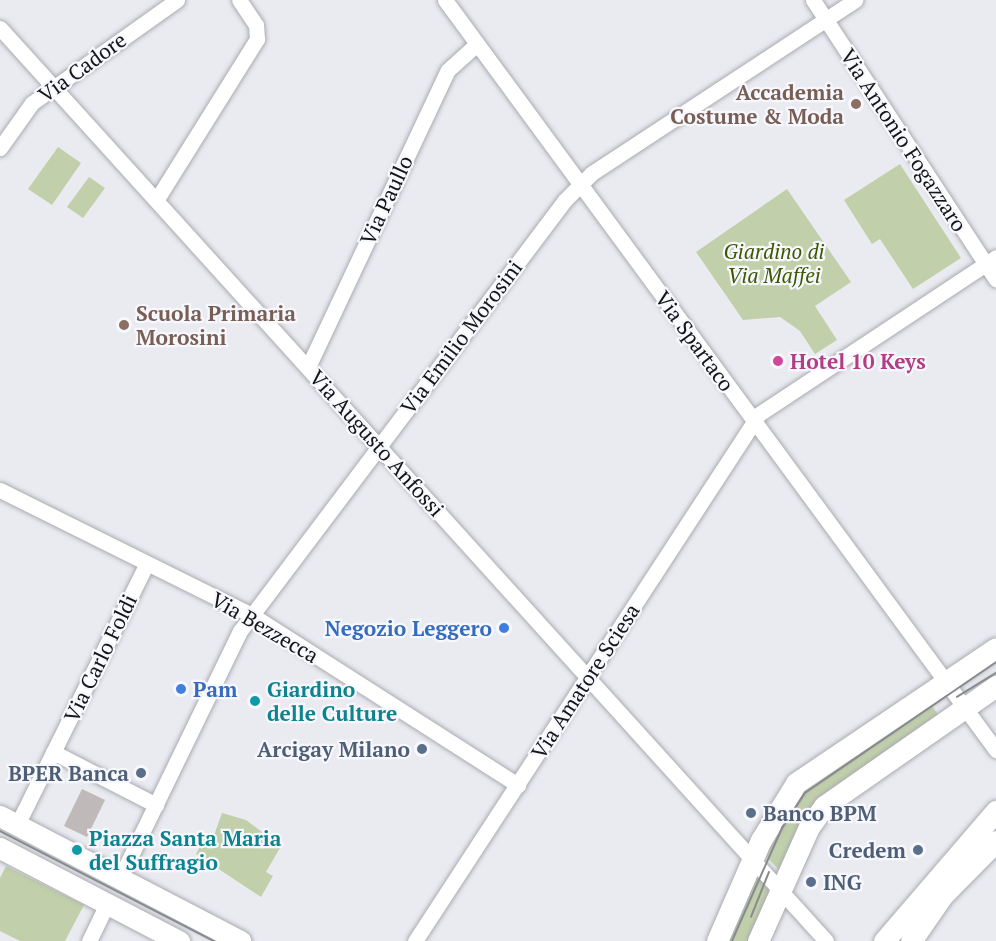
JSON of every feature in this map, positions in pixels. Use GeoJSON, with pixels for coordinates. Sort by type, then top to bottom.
{"type":"FeatureCollection","features":[{"type":"Feature","properties":{"kind":"main road"},"geometry":{"type":"LineString","coordinates":[[717,941],[752,859],[778,806],[796,783],[996,648]]}},
{"type":"Feature","properties":{"kind":"main road"},"geometry":{"type":"LineString","coordinates":[[758,941],[780,888],[824,806],[996,686]]}},
{"type":"Feature","properties":{"kind":"main road"},"geometry":{"type":"LineString","coordinates":[[884,941],[996,811]]}},
{"type":"Feature","properties":{"kind":"main road"},"geometry":{"type":"LineString","coordinates":[[8,820],[240,941]]}},
{"type":"Feature","properties":{"kind":"main road"},"geometry":{"type":"LineString","coordinates":[[913,940],[942,896],[996,841]]}},
{"type":"Feature","properties":{"kind":"main road"},"geometry":{"type":"LineString","coordinates":[[1,848],[179,941]]}},
{"type":"Feature","properties":{"kind":"main road"},"geometry":{"type":"LineString","coordinates":[[107,904],[120,878]]}},
{"type":"Feature","properties":{"kind":"street","name":"Via Cadore"},"geometry":{"type":"LineString","coordinates":[[0,148],[32,103],[177,0]]}},
{"type":"Feature","properties":{"kind":"street"},"geometry":{"type":"LineString","coordinates":[[157,199],[253,47],[258,32],[238,0]]}},
{"type":"Feature","properties":{"kind":"street","name":"Via Spartaco"},"geometry":{"type":"LineString","coordinates":[[445,0],[996,750]]}},
{"type":"Feature","properties":{"kind":"street","name":"Via Antonio Fogazzaro"},"geometry":{"type":"LineString","coordinates":[[813,0],[991,260],[996,280]]}},
{"type":"Feature","properties":{"kind":"street","name":"Via Emilio Morosini"},"geometry":{"type":"LineString","coordinates":[[156,805],[252,615],[379,445],[580,184],[855,0]]}},
{"type":"Feature","properties":{"kind":"street","name":"Via Augusto Anfossi"},"geometry":{"type":"LineString","coordinates":[[0,28],[826,941]]}},
{"type":"Feature","properties":{"kind":"street","name":"Via Paullo"},"geometry":{"type":"LineString","coordinates":[[308,367],[448,70],[477,44]]}},
{"type":"Feature","properties":{"kind":"street","name":"Via Amatore Sciesa"},"geometry":{"type":"LineString","coordinates":[[416,941],[754,421],[765,408],[991,260]]}},
{"type":"Feature","properties":{"kind":"street","name":"Via Bezzecca"},"geometry":{"type":"LineString","coordinates":[[0,490],[252,615],[518,785]]}},
{"type":"Feature","properties":{"kind":"street","name":"Via Carlo Foldi"},"geometry":{"type":"LineString","coordinates":[[53,753],[147,563]]}},
{"type":"Feature","properties":{"kind":"street"},"geometry":{"type":"LineString","coordinates":[[8,820],[53,753],[156,805],[120,878]]}},
{"type":"Feature","properties":{"kind":"street"},"geometry":{"type":"LineString","coordinates":[[89,941],[107,904]]}},
{"type":"Feature","properties":{"kind":"green space"},"geometry":{"type":"Polygon","coordinates":[[[58,147],[81,163],[52,205],[28,189],[58,147]]]}},
{"type":"Feature","properties":{"kind":"green space"},"geometry":{"type":"Polygon","coordinates":[[[900,164],[961,258],[913,289],[880,239],[872,244],[844,200],[900,164]]]}},
{"type":"Feature","properties":{"kind":"green space"},"geometry":{"type":"Polygon","coordinates":[[[89,177],[105,188],[83,218],[67,207],[89,177]]]}},
{"type":"Feature","properties":{"kind":"green space","name":"Giardino di Via Maffei"},"geometry":{"type":"Polygon","coordinates":[[[787,189],[851,282],[815,306],[837,340],[815,354],[800,331],[780,317],[743,320],[696,252],[787,189]]]}},
{"type":"Feature","properties":{"kind":"green space"},"geometry":{"type":"Polygon","coordinates":[[[928,700],[939,716],[838,786],[780,871],[764,854],[796,794],[928,700]]]}},
{"type":"Feature","properties":{"kind":"green space"},"geometry":{"type":"Polygon","coordinates":[[[222,813],[246,820],[281,846],[266,872],[273,876],[261,897],[196,854],[206,835],[213,838],[222,813]]]}},
{"type":"Feature","properties":{"kind":"green space"},"geometry":{"type":"Polygon","coordinates":[[[6,866],[84,905],[65,941],[20,941],[0,931],[0,878],[6,866]]]}},
{"type":"Feature","properties":{"kind":"green space"},"geometry":{"type":"Polygon","coordinates":[[[755,874],[772,893],[751,941],[725,941],[755,874]]]}},
{"type":"Feature","properties":{"kind":"building"},"geometry":{"type":"Polygon","coordinates":[[[82,789],[105,800],[87,837],[64,826],[82,789]]]}},
{"type":"Feature","properties":{"kind":"tram line"},"geometry":{"type":"LineString","coordinates":[[732,941],[782,828],[805,793],[996,662]]}},
{"type":"Feature","properties":{"kind":"tram line"},"geometry":{"type":"LineString","coordinates":[[957,697],[996,673]]}},
{"type":"Feature","properties":{"kind":"tram line"},"geometry":{"type":"LineString","coordinates":[[0,831],[214,941]]}},
{"type":"Feature","properties":{"kind":"tram line"},"geometry":{"type":"LineString","coordinates":[[751,917],[769,872]]}},
{"type":"Feature","properties":{"kind":"place","name":"Accademia Costume & Moda"},"geometry":{"type":"Point","coordinates":[856,104]}},
{"type":"Feature","properties":{"kind":"place","name":"Scuola Primaria Morosini"},"geometry":{"type":"Point","coordinates":[124,325]}},
{"type":"Feature","properties":{"kind":"place","name":"Hotel 10 Keys"},"geometry":{"type":"Point","coordinates":[778,361]}},
{"type":"Feature","properties":{"kind":"place","name":"Negozio Leggero"},"geometry":{"type":"Point","coordinates":[504,628]}},
{"type":"Feature","properties":{"kind":"place","name":"Pam"},"geometry":{"type":"Point","coordinates":[181,689]}},
{"type":"Feature","properties":{"kind":"place","name":"Giardino delle Culture"},"geometry":{"type":"Point","coordinates":[255,701]}},
{"type":"Feature","properties":{"kind":"place","name":"Arcigay Milano"},"geometry":{"type":"Point","coordinates":[422,749]}},
{"type":"Feature","properties":{"kind":"place","name":"BPER Banca"},"geometry":{"type":"Point","coordinates":[141,773]}},
{"type":"Feature","properties":{"kind":"place","name":"Banco BPM"},"geometry":{"type":"Point","coordinates":[751,813]}},
{"type":"Feature","properties":{"kind":"place","name":"Piazza Santa Maria del Suffragio"},"geometry":{"type":"Point","coordinates":[77,850]}},
{"type":"Feature","properties":{"kind":"place","name":"Credem"},"geometry":{"type":"Point","coordinates":[918,850]}},
{"type":"Feature","properties":{"kind":"place","name":"ING"},"geometry":{"type":"Point","coordinates":[811,882]}}]}
